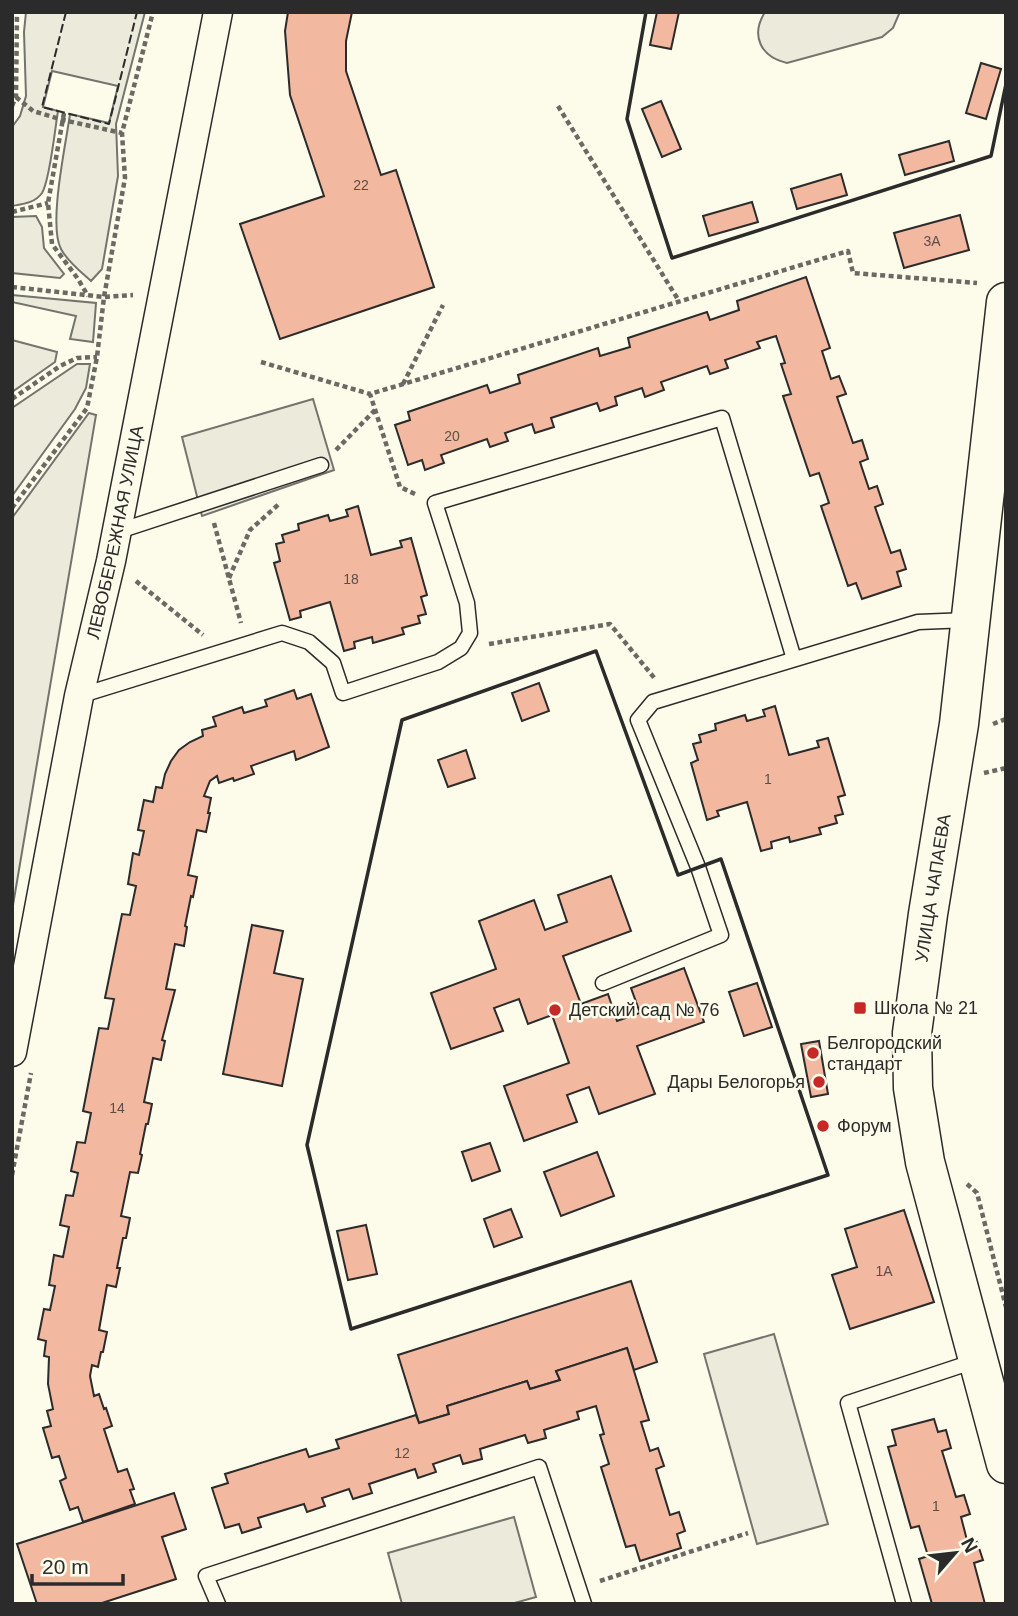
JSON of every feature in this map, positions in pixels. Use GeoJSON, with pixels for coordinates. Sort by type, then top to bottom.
{"type":"FeatureCollection","features":[{"type":"Feature","properties":{"kind":"street","name":"ЛЕВОБЕРЕЖНАЯ УЛИЦА"},"geometry":{"type":"LineString","coordinates":[[12,1052],[79,696],[111,561],[218,12]]}},
{"type":"Feature","properties":{"kind":"street","name":"УЛИЦА ЧАПАЕВА"},"geometry":{"type":"LineString","coordinates":[[992,293],[971,620],[959,724],[912,1033],[913,1088],[925,1162],[1006,1464]]}},
{"type":"Feature","properties":{"kind":"lane"},"geometry":{"type":"LineString","coordinates":[[79,696],[282,633],[309,642],[333,663],[343,693],[438,662],[461,649],[470,633],[467,603],[435,503],[722,418],[794,659]]}},
{"type":"Feature","properties":{"kind":"lane"},"geometry":{"type":"LineString","coordinates":[[116,532],[321,465]]}},
{"type":"Feature","properties":{"kind":"lane"},"geometry":{"type":"LineString","coordinates":[[603,983],[721,935],[698,867],[638,720],[653,702],[918,622],[971,620]]}},
{"type":"Feature","properties":{"kind":"lane"},"geometry":{"type":"LineString","coordinates":[[904,1604],[848,1403],[978,1360]]}},
{"type":"Feature","properties":{"kind":"lane"},"geometry":{"type":"LineString","coordinates":[[218,1604],[206,1576],[539,1467],[584,1604]]}},
{"type":"Feature","properties":{"kind":"path"},"geometry":{"type":"LineString","coordinates":[[12,106],[16,97],[17,12]]}},
{"type":"Feature","properties":{"kind":"path"},"geometry":{"type":"LineString","coordinates":[[12,508],[87,408],[125,178],[122,133],[153,12]]}},
{"type":"Feature","properties":{"kind":"path"},"geometry":{"type":"LineString","coordinates":[[16,97],[33,111],[122,133]]}},
{"type":"Feature","properties":{"kind":"path"},"geometry":{"type":"LineString","coordinates":[[558,106],[679,302]]}},
{"type":"Feature","properties":{"kind":"path"},"geometry":{"type":"LineString","coordinates":[[64,113],[48,203],[52,244],[88,296]]}},
{"type":"Feature","properties":{"kind":"path"},"geometry":{"type":"LineString","coordinates":[[12,212],[48,203]]}},
{"type":"Feature","properties":{"kind":"path"},"geometry":{"type":"LineString","coordinates":[[261,362],[370,394],[848,251],[853,272],[992,293]]}},
{"type":"Feature","properties":{"kind":"path"},"geometry":{"type":"LineString","coordinates":[[12,287],[104,297],[162,293]]}},
{"type":"Feature","properties":{"kind":"path"},"geometry":{"type":"LineString","coordinates":[[403,384],[443,305]]}},
{"type":"Feature","properties":{"kind":"path"},"geometry":{"type":"LineString","coordinates":[[12,399],[60,366],[77,358],[97,357]]}},
{"type":"Feature","properties":{"kind":"path"},"geometry":{"type":"LineString","coordinates":[[370,394],[400,487],[435,503]]}},
{"type":"Feature","properties":{"kind":"path"},"geometry":{"type":"LineString","coordinates":[[208,502],[247,643]]}},
{"type":"Feature","properties":{"kind":"path"},"geometry":{"type":"LineString","coordinates":[[111,561],[222,651]]}},
{"type":"Feature","properties":{"kind":"path"},"geometry":{"type":"LineString","coordinates":[[461,649],[610,624],[670,697]]}},
{"type":"Feature","properties":{"kind":"path"},"geometry":{"type":"LineString","coordinates":[[976,775],[1006,768]]}},
{"type":"Feature","properties":{"kind":"path"},"geometry":{"type":"LineString","coordinates":[[964,1182],[977,1193],[1006,1307]]}},
{"type":"Feature","properties":{"kind":"path"},"geometry":{"type":"LineString","coordinates":[[579,1588],[748,1534]]}},
{"type":"Feature","properties":{"kind":"shaded area"},"geometry":{"type":"Polygon","coordinates":[[[26,12],[145,12],[116,124],[118,176],[102,269],[91,281],[70,262],[57,237],[59,183],[70,114],[109,123],[118,86],[52,71],[43,107],[58,111],[45,186],[36,199],[12,206],[12,127],[20,116],[26,96],[26,12]]]}},
{"type":"Feature","properties":{"kind":"shaded area"},"geometry":{"type":"Polygon","coordinates":[[[765,12],[899,14],[893,28],[882,37],[787,63],[770,56],[761,44],[758,29],[765,12]]]}},
{"type":"Feature","properties":{"kind":"shaded area"},"geometry":{"type":"Polygon","coordinates":[[[36,216],[42,227],[44,248],[64,274],[60,278],[12,273],[12,217],[36,216]]]}},
{"type":"Feature","properties":{"kind":"shaded area"},"geometry":{"type":"Polygon","coordinates":[[[12,295],[96,303],[93,342],[70,339],[76,316],[12,302],[12,295]]]}},
{"type":"Feature","properties":{"kind":"shaded area"},"geometry":{"type":"Polygon","coordinates":[[[12,340],[57,352],[55,362],[12,392],[12,340]]]}},
{"type":"Feature","properties":{"kind":"shaded area"},"geometry":{"type":"Polygon","coordinates":[[[77,364],[90,364],[86,388],[75,409],[12,496],[12,408],[77,364]]]}},
{"type":"Feature","properties":{"kind":"shaded area"},"geometry":{"type":"Polygon","coordinates":[[[313,399],[334,470],[202,516],[182,437],[313,399]]]}},
{"type":"Feature","properties":{"kind":"shaded area"},"geometry":{"type":"Polygon","coordinates":[[[89,413],[96,415],[12,911],[12,518],[89,413]]]}},
{"type":"Feature","properties":{"kind":"shaded area"},"geometry":{"type":"Polygon","coordinates":[[[774,1334],[828,1524],[757,1544],[704,1354],[774,1334]]]}},
{"type":"Feature","properties":{"kind":"shaded area"},"geometry":{"type":"Polygon","coordinates":[[[514,1517],[536,1597],[511,1604],[402,1604],[388,1553],[514,1517]]]}},
{"type":"Feature","properties":{"kind":"building"},"geometry":{"type":"Polygon","coordinates":[[[288,12],[352,12],[346,41],[346,71],[381,175],[396,170],[434,287],[280,339],[240,224],[324,196],[290,95],[285,31],[288,12]]]}},
{"type":"Feature","properties":{"kind":"building"},"geometry":{"type":"Polygon","coordinates":[[[657,12],[679,12],[671,49],[650,45],[657,12]]]}},
{"type":"Feature","properties":{"kind":"building"},"geometry":{"type":"Polygon","coordinates":[[[981,63],[1001,69],[986,119],[966,113],[981,63]]]}},
{"type":"Feature","properties":{"kind":"building"},"geometry":{"type":"Polygon","coordinates":[[[661,101],[681,149],[662,157],[642,109],[661,101]]]}},
{"type":"Feature","properties":{"kind":"building"},"geometry":{"type":"Polygon","coordinates":[[[949,141],[954,161],[905,175],[899,155],[949,141]]]}},
{"type":"Feature","properties":{"kind":"building"},"geometry":{"type":"Polygon","coordinates":[[[841,174],[847,195],[797,209],[791,189],[841,174]]]}},
{"type":"Feature","properties":{"kind":"building"},"geometry":{"type":"Polygon","coordinates":[[[752,202],[758,222],[709,236],[703,216],[752,202]]]}},
{"type":"Feature","properties":{"kind":"building"},"geometry":{"type":"Polygon","coordinates":[[[960,215],[969,250],[904,268],[894,233],[960,215]]]}},
{"type":"Feature","properties":{"kind":"building"},"geometry":{"type":"Polygon","coordinates":[[[806,277],[830,348],[822,351],[831,379],[839,376],[846,394],[837,397],[853,443],[862,440],[868,459],[860,462],[869,489],[877,486],[883,504],[875,507],[891,553],[900,550],[906,569],[897,572],[901,586],[862,599],[856,583],[848,586],[821,506],[829,503],[819,473],[810,476],[783,396],[791,394],[781,364],[785,363],[776,336],[757,342],[760,348],[725,360],[728,368],[710,374],[707,366],[661,382],[664,390],[645,397],[642,388],[615,397],[617,405],[600,411],[597,403],[551,418],[554,427],[535,433],[532,424],[505,433],[508,441],[490,447],[487,439],[441,455],[444,463],[425,470],[422,460],[408,465],[395,425],[410,420],[408,412],[487,385],[490,393],[520,383],[518,375],[598,348],[600,356],[630,347],[628,338],[707,312],[710,320],[739,310],[737,301],[806,277]]]}},
{"type":"Feature","properties":{"kind":"building"},"geometry":{"type":"Polygon","coordinates":[[[358,506],[371,555],[402,547],[400,541],[411,538],[427,595],[421,597],[426,614],[418,616],[420,623],[402,628],[404,634],[373,643],[372,637],[354,642],[355,648],[344,651],[330,602],[300,611],[301,617],[290,620],[274,563],[280,561],[276,544],[284,542],[282,535],[299,530],[298,524],[328,515],[330,521],[348,516],[346,510],[358,506]]]}},
{"type":"Feature","properties":{"kind":"building"},"geometry":{"type":"Polygon","coordinates":[[[539,683],[549,711],[522,721],[512,693],[539,683]]]}},
{"type":"Feature","properties":{"kind":"building"},"geometry":{"type":"Polygon","coordinates":[[[294,690],[297,699],[311,694],[329,747],[296,760],[294,751],[251,766],[254,774],[234,781],[233,778],[219,783],[217,776],[210,781],[204,796],[211,798],[210,813],[206,832],[197,830],[188,875],[197,877],[185,926],[184,946],[175,944],[166,989],[175,990],[162,1040],[165,1041],[161,1060],[153,1058],[144,1102],[152,1104],[140,1154],[142,1155],[138,1173],[130,1172],[121,1216],[130,1218],[126,1238],[123,1238],[116,1287],[107,1285],[99,1330],[107,1332],[103,1352],[98,1367],[92,1365],[90,1376],[94,1396],[99,1394],[112,1426],[104,1429],[118,1472],[127,1469],[134,1489],[130,1490],[135,1504],[83,1522],[78,1507],[70,1510],[60,1481],[66,1478],[59,1456],[52,1458],[43,1428],[51,1426],[47,1411],[53,1409],[48,1384],[49,1357],[44,1356],[46,1341],[38,1339],[44,1309],[50,1310],[55,1286],[49,1285],[54,1255],[63,1257],[69,1227],[60,1225],[66,1195],[73,1196],[78,1173],[71,1171],[77,1142],[85,1143],[91,1113],[83,1111],[99,1028],[108,1029],[114,999],[105,998],[122,914],[130,915],[136,886],[128,884],[133,853],[139,855],[144,831],[138,830],[144,800],[153,802],[156,787],[162,788],[171,761],[179,750],[203,736],[202,730],[216,726],[213,717],[242,707],[244,713],[267,706],[265,700],[294,690]]]}},
{"type":"Feature","properties":{"kind":"building"},"geometry":{"type":"Polygon","coordinates":[[[775,706],[789,755],[819,747],[817,741],[828,738],[845,795],[838,797],[843,814],[835,816],[837,823],[819,828],[821,834],[790,842],[789,837],[771,842],[772,848],[761,851],[747,802],[717,811],[719,816],[707,820],[691,763],[698,760],[693,744],[701,742],[699,735],[716,730],[715,724],[745,715],[747,721],[765,716],[763,710],[775,706]]]}},
{"type":"Feature","properties":{"kind":"building"},"geometry":{"type":"Polygon","coordinates":[[[466,750],[475,778],[448,787],[438,760],[466,750]]]}},
{"type":"Feature","properties":{"kind":"building"},"geometry":{"type":"Polygon","coordinates":[[[611,876],[631,931],[563,956],[581,1004],[608,994],[617,1021],[640,1013],[631,988],[684,968],[704,1022],[637,1046],[655,1094],[599,1114],[589,1087],[567,1095],[577,1122],[524,1141],[504,1086],[569,1063],[552,1015],[528,1024],[519,999],[494,1008],[503,1031],[451,1049],[431,993],[496,969],[479,921],[534,900],[545,930],[567,922],[558,895],[611,876]]]}},
{"type":"Feature","properties":{"kind":"building"},"geometry":{"type":"Polygon","coordinates":[[[252,925],[283,931],[274,973],[303,979],[282,1086],[223,1074],[252,925]]]}},
{"type":"Feature","properties":{"kind":"building"},"geometry":{"type":"Polygon","coordinates":[[[757,983],[772,1027],[744,1036],[729,992],[757,983]]]}},
{"type":"Feature","properties":{"kind":"building"},"geometry":{"type":"Polygon","coordinates":[[[819,1041],[828,1094],[811,1097],[801,1044],[819,1041]]]}},
{"type":"Feature","properties":{"kind":"building"},"geometry":{"type":"Polygon","coordinates":[[[490,1143],[500,1171],[472,1181],[462,1152],[490,1143]]]}},
{"type":"Feature","properties":{"kind":"building"},"geometry":{"type":"Polygon","coordinates":[[[597,1152],[614,1196],[561,1216],[544,1172],[597,1152]]]}},
{"type":"Feature","properties":{"kind":"building"},"geometry":{"type":"Polygon","coordinates":[[[511,1209],[522,1237],[494,1247],[484,1219],[511,1209]]]}},
{"type":"Feature","properties":{"kind":"building"},"geometry":{"type":"Polygon","coordinates":[[[904,1210],[934,1302],[850,1329],[832,1275],[857,1267],[845,1229],[904,1210]]]}},
{"type":"Feature","properties":{"kind":"building"},"geometry":{"type":"Polygon","coordinates":[[[366,1225],[377,1274],[348,1280],[337,1231],[366,1225]]]}},
{"type":"Feature","properties":{"kind":"building"},"geometry":{"type":"Polygon","coordinates":[[[631,1281],[657,1362],[634,1370],[627,1348],[556,1371],[560,1380],[530,1389],[527,1381],[447,1406],[449,1414],[419,1423],[398,1355],[631,1281]]]}},
{"type":"Feature","properties":{"kind":"building"},"geometry":{"type":"Polygon","coordinates":[[[627,1348],[649,1420],[641,1422],[650,1451],[658,1448],[664,1466],[656,1469],[670,1515],[679,1512],[685,1531],[677,1534],[681,1548],[640,1561],[635,1545],[626,1547],[601,1467],[609,1464],[600,1435],[604,1434],[596,1406],[577,1412],[579,1419],[544,1430],[546,1438],[528,1443],[525,1435],[480,1449],[482,1459],[463,1464],[460,1455],[433,1464],[436,1472],[418,1478],[415,1469],[369,1484],[372,1493],[353,1499],[349,1489],[322,1498],[325,1506],[307,1512],[304,1504],[258,1518],[261,1527],[242,1533],[239,1524],[225,1528],[212,1488],[228,1483],[225,1474],[306,1449],[309,1457],[339,1448],[336,1440],[416,1415],[419,1423],[449,1414],[447,1406],[527,1381],[530,1389],[560,1380],[556,1371],[627,1348]]]}},
{"type":"Feature","properties":{"kind":"building"},"geometry":{"type":"Polygon","coordinates":[[[934,1419],[938,1432],[946,1430],[951,1448],[942,1451],[956,1497],[964,1495],[970,1514],[961,1517],[968,1544],[977,1542],[983,1560],[974,1563],[985,1604],[932,1604],[919,1559],[928,1556],[919,1526],[911,1528],[888,1447],[896,1445],[892,1430],[934,1419]]]}},
{"type":"Feature","properties":{"kind":"building"},"geometry":{"type":"Polygon","coordinates":[[[174,1493],[186,1529],[162,1537],[176,1579],[99,1604],[37,1604],[17,1544],[174,1493]]]}},
{"type":"Feature","properties":{"kind":"fence"},"geometry":{"type":"LineString","coordinates":[[66,12],[42,107],[109,124],[137,12]]}},
{"type":"Feature","properties":{"kind":"wall"},"geometry":{"type":"LineString","coordinates":[[646,12],[627,119],[672,258],[991,156],[1006,84]]}},
{"type":"Feature","properties":{"kind":"wall"},"geometry":{"type":"LineString","coordinates":[[596,651],[678,875],[721,859],[828,1175],[351,1329],[307,1145],[402,720],[596,651]]}},
{"type":"Feature","properties":{"kind":"place","name":"Школа № 21"},"geometry":{"type":"Point","coordinates":[860,1008]}},
{"type":"Feature","properties":{"kind":"place","name":"Детский сад № 76"},"geometry":{"type":"Point","coordinates":[555,1010]}},
{"type":"Feature","properties":{"kind":"place","name":"Белгородский стандарт"},"geometry":{"type":"Point","coordinates":[813,1053]}},
{"type":"Feature","properties":{"kind":"place","name":"Дары Белогорья"},"geometry":{"type":"Point","coordinates":[819,1082]}},
{"type":"Feature","properties":{"kind":"place","name":"Форум"},"geometry":{"type":"Point","coordinates":[823,1126]}}]}
